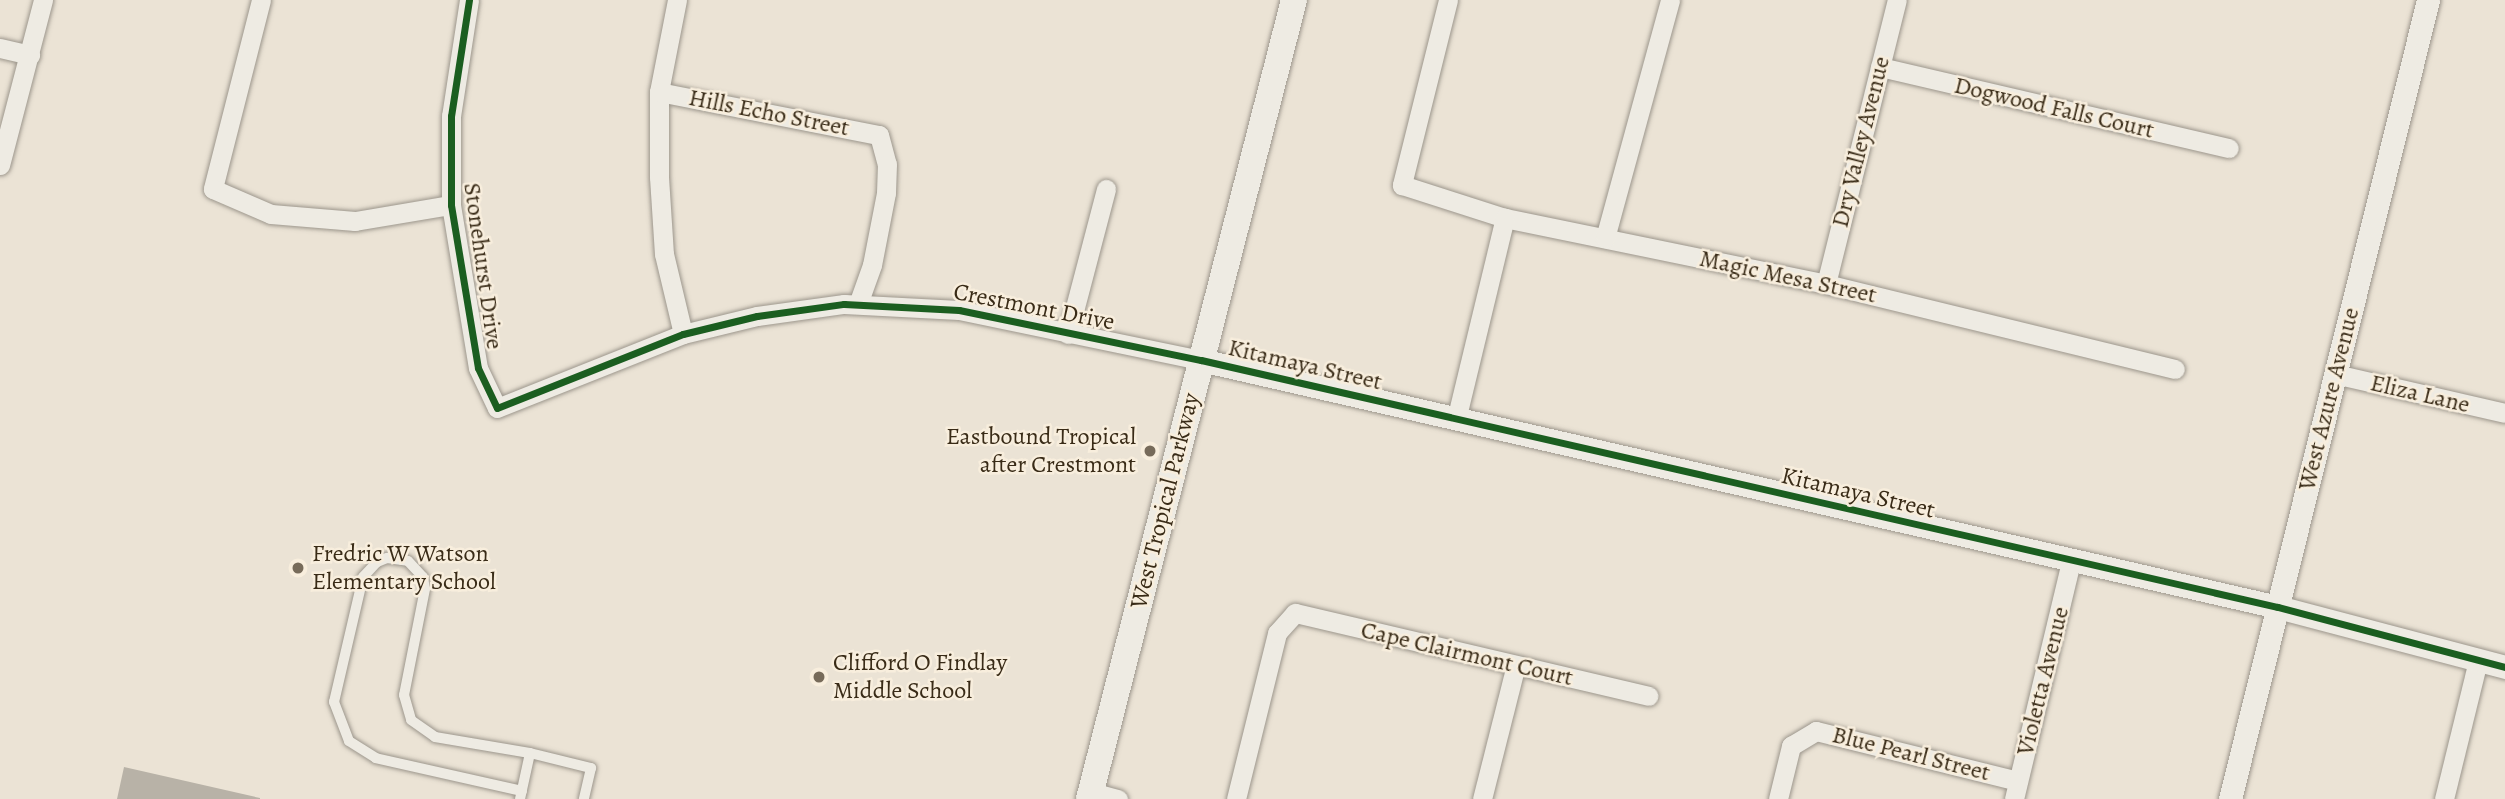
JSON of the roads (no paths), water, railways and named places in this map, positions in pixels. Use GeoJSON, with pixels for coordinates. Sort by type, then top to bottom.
{"type":"FeatureCollection","features":[{"type":"Feature","properties":{"kind":"main road","name":"West Tropical Parkway"},"geometry":{"type":"LineString","coordinates":[[1090,796],[1293,0]]}},
{"type":"Feature","properties":{"kind":"street"},"geometry":{"type":"LineString","coordinates":[[0,165],[43,0]]}},
{"type":"Feature","properties":{"kind":"street"},"geometry":{"type":"LineString","coordinates":[[261,0],[213,189],[271,214],[355,221],[451,205]]}},
{"type":"Feature","properties":{"kind":"street","name":"Stonehurst Drive"},"geometry":{"type":"LineString","coordinates":[[469,0],[451,116],[451,205],[478,368],[497,408]]}},
{"type":"Feature","properties":{"kind":"street"},"geometry":{"type":"LineString","coordinates":[[677,0],[659,92],[664,254],[683,334]]}},
{"type":"Feature","properties":{"kind":"street","name":"Magic Mesa Street"},"geometry":{"type":"LineString","coordinates":[[1448,0],[1402,185],[1505,218],[1826,284],[2175,369]]}},
{"type":"Feature","properties":{"kind":"street"},"geometry":{"type":"LineString","coordinates":[[1605,238],[1670,0]]}},
{"type":"Feature","properties":{"kind":"street","name":"Dry Valley Avenue"},"geometry":{"type":"LineString","coordinates":[[1826,284],[1897,0]]}},
{"type":"Feature","properties":{"kind":"street","name":"West Azure Avenue"},"geometry":{"type":"LineString","coordinates":[[2230,799],[2428,0]]}},
{"type":"Feature","properties":{"kind":"street"},"geometry":{"type":"LineString","coordinates":[[0,48],[30,55]]}},
{"type":"Feature","properties":{"kind":"street","name":"Dogwood Falls Court"},"geometry":{"type":"LineString","coordinates":[[1880,67],[2229,148]]}},
{"type":"Feature","properties":{"kind":"street","name":"Hills Echo Street"},"geometry":{"type":"LineString","coordinates":[[659,92],[879,135],[887,164],[886,193],[872,265],[858,304]]}},
{"type":"Feature","properties":{"kind":"street"},"geometry":{"type":"LineString","coordinates":[[1068,334],[1106,189]]}},
{"type":"Feature","properties":{"kind":"street"},"geometry":{"type":"LineString","coordinates":[[1457,421],[1505,218]]}},
{"type":"Feature","properties":{"kind":"street","name":"Crestmont Drive"},"geometry":{"type":"LineString","coordinates":[[497,408],[683,334],[757,316],[858,304],[959,310],[1201,360]]}},
{"type":"Feature","properties":{"kind":"street","name":"Kitamaya Street"},"geometry":{"type":"LineString","coordinates":[[1201,360],[2071,562],[2278,607],[2505,667]]}},
{"type":"Feature","properties":{"kind":"street","name":"Eliza Lane"},"geometry":{"type":"LineString","coordinates":[[2335,374],[2505,413]]}},
{"type":"Feature","properties":{"kind":"street","name":"Violetta Avenue"},"geometry":{"type":"LineString","coordinates":[[2016,790],[2071,562]]}},
{"type":"Feature","properties":{"kind":"street","name":"Cape Clairmont Court"},"geometry":{"type":"LineString","coordinates":[[1236,799],[1277,633],[1295,613],[1648,696]]}},
{"type":"Feature","properties":{"kind":"street"},"geometry":{"type":"LineString","coordinates":[[2444,799],[2478,661]]}},
{"type":"Feature","properties":{"kind":"street"},"geometry":{"type":"LineString","coordinates":[[1482,799],[1516,665]]}},
{"type":"Feature","properties":{"kind":"street","name":"Blue Pearl Street"},"geometry":{"type":"LineString","coordinates":[[1778,799],[1791,746],[1803,736],[1827,732],[2016,790]]}},
{"type":"Feature","properties":{"kind":"street"},"geometry":{"type":"LineString","coordinates":[[1090,796],[1118,799]]}},
{"type":"Feature","properties":{"kind":"lane"},"geometry":{"type":"LineString","coordinates":[[530,753],[521,795],[376,758],[349,741],[334,702],[363,577],[377,562],[387,558],[408,561],[423,578],[425,589],[404,695],[411,720],[435,737],[530,753],[591,768],[584,799]]}},
{"type":"Feature","properties":{"kind":"place","name":"Eastbound Tropical after Crestmont"},"geometry":{"type":"Point","coordinates":[1150,451]}},
{"type":"Feature","properties":{"kind":"place","name":"Fredric W Watson Elementary School"},"geometry":{"type":"Point","coordinates":[298,568]}},
{"type":"Feature","properties":{"kind":"place","name":"Clifford O Findlay Middle School"},"geometry":{"type":"Point","coordinates":[819,677]}}]}
